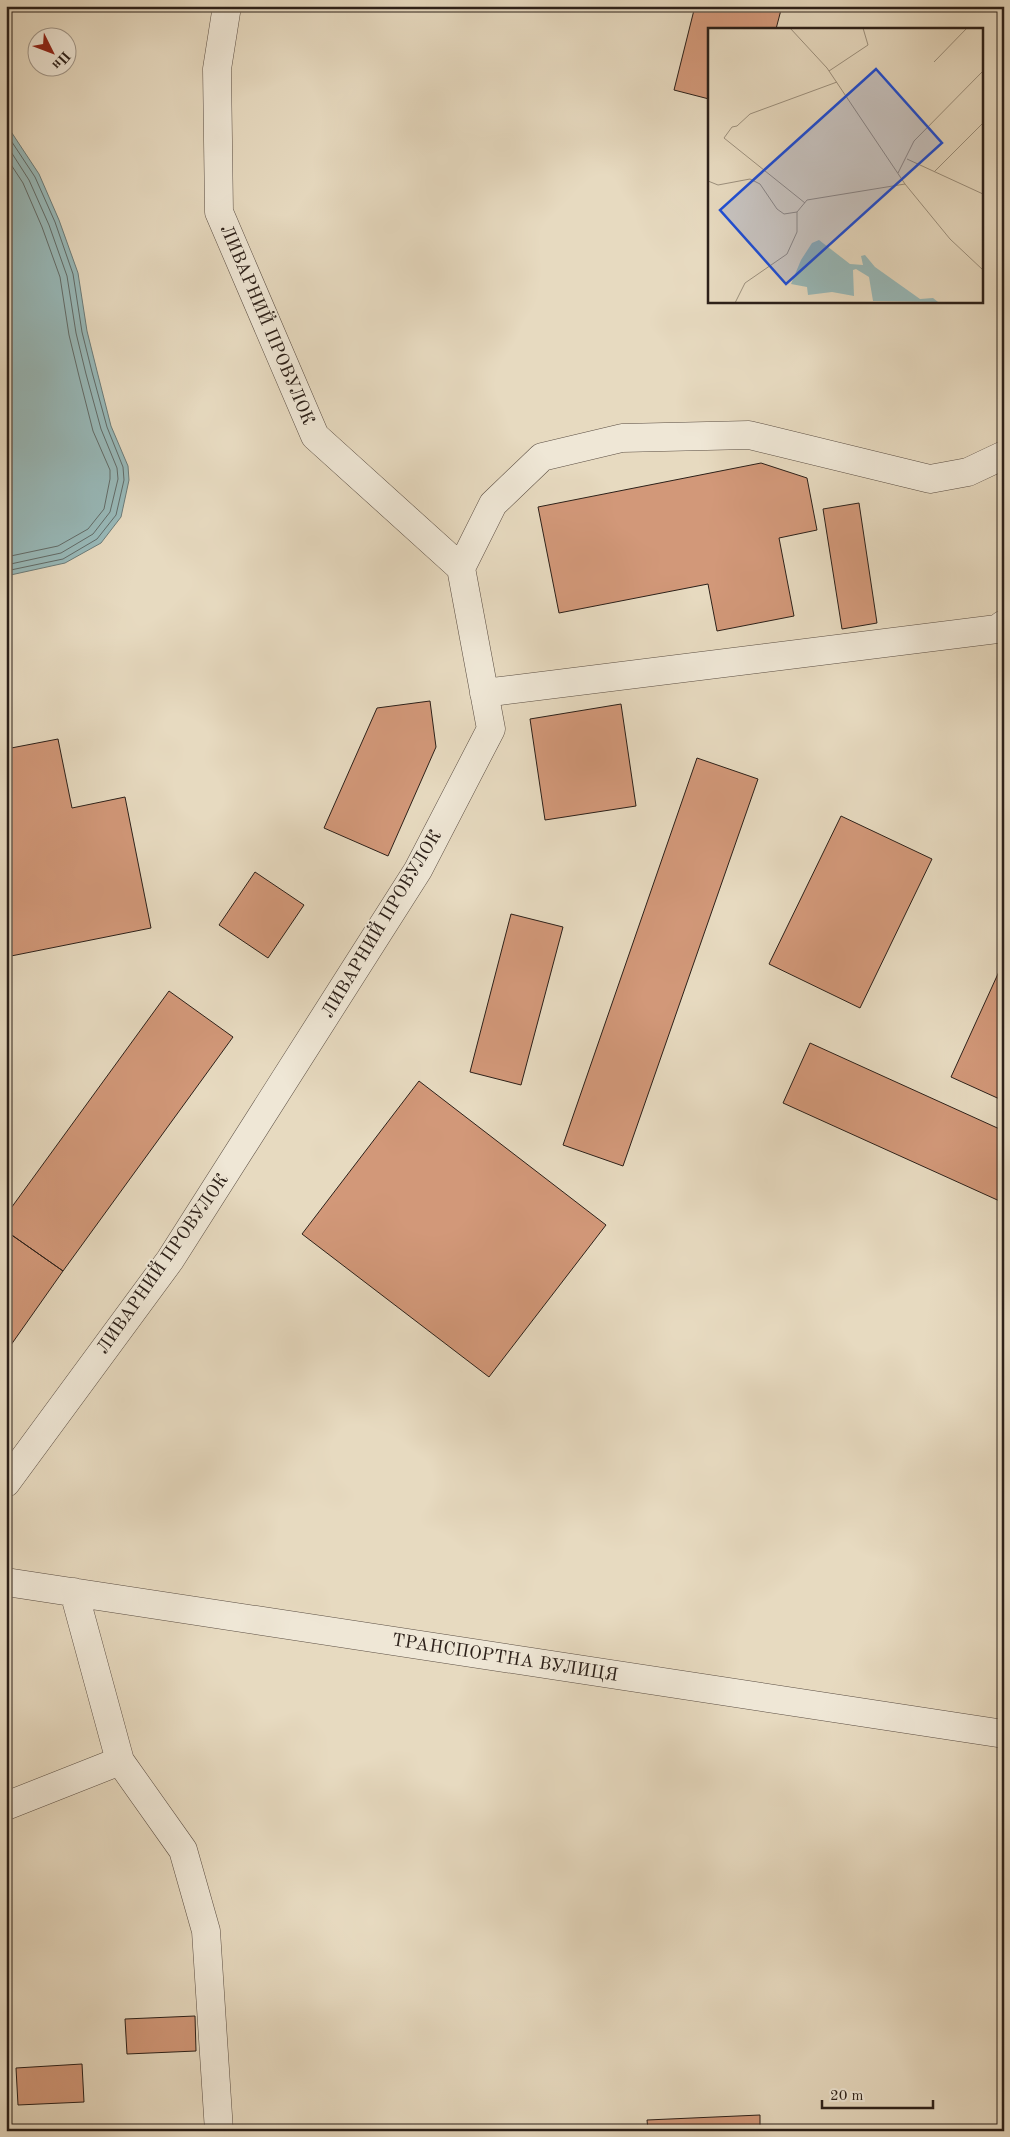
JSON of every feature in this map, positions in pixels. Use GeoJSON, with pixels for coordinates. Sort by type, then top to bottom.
{"type":"FeatureCollection","features":[{"type":"Feature","properties":{"kind":"street","name":"ЛИВАРНИЙ ПРОВУЛОК"},"geometry":{"type":"LineString","coordinates":[[6,1484],[170,1260],[418,870],[490,729],[461,568],[315,436],[219,212],[216,69],[227,6]]}},
{"type":"Feature","properties":{"kind":"street"},"geometry":{"type":"LineString","coordinates":[[461,568],[493,504],[542,457],[622,438],[749,435],[930,479],[968,472],[1004,455]]}},
{"type":"Feature","properties":{"kind":"street"},"geometry":{"type":"LineString","coordinates":[[484,693],[997,629],[1004,624]]}},
{"type":"Feature","properties":{"kind":"street","name":"ТРАНСПОРТНА ВУЛИЦЯ"},"geometry":{"type":"LineString","coordinates":[[6,1582],[1004,1734]]}},
{"type":"Feature","properties":{"kind":"street"},"geometry":{"type":"LineString","coordinates":[[74,1592],[120,1761],[183,1850],[206,1931],[219,2131]]}},
{"type":"Feature","properties":{"kind":"street"},"geometry":{"type":"LineString","coordinates":[[6,1806],[120,1761]]}},
{"type":"Feature","properties":{"kind":"water"},"geometry":{"type":"Polygon","coordinates":[[[6,124],[39,174],[59,220],[78,273],[87,331],[111,426],[128,466],[129,480],[121,517],[101,543],[65,563],[6,576],[6,124]]]}},
{"type":"Feature","properties":{"kind":"building"},"geometry":{"type":"Polygon","coordinates":[[[695,6],[782,6],[776,28],[708,28],[708,99],[674,90],[695,6]]]}},
{"type":"Feature","properties":{"kind":"building"},"geometry":{"type":"Polygon","coordinates":[[[761,463],[807,478],[817,530],[779,538],[794,616],[717,631],[708,584],[559,613],[538,507],[761,463]]]}},
{"type":"Feature","properties":{"kind":"building"},"geometry":{"type":"Polygon","coordinates":[[[859,503],[877,623],[842,629],[823,509],[859,503]]]}},
{"type":"Feature","properties":{"kind":"building"},"geometry":{"type":"Polygon","coordinates":[[[430,701],[436,747],[388,856],[324,828],[377,708],[430,701]]]}},
{"type":"Feature","properties":{"kind":"building"},"geometry":{"type":"Polygon","coordinates":[[[621,704],[636,806],[545,820],[530,719],[621,704]]]}},
{"type":"Feature","properties":{"kind":"building"},"geometry":{"type":"Polygon","coordinates":[[[58,739],[72,808],[125,797],[151,928],[6,957],[6,749],[58,739]]]}},
{"type":"Feature","properties":{"kind":"building"},"geometry":{"type":"Polygon","coordinates":[[[697,758],[758,779],[623,1166],[563,1145],[697,758]]]}},
{"type":"Feature","properties":{"kind":"building"},"geometry":{"type":"Polygon","coordinates":[[[841,816],[932,859],[860,1008],[769,964],[841,816]]]}},
{"type":"Feature","properties":{"kind":"building"},"geometry":{"type":"Polygon","coordinates":[[[255,872],[304,905],[268,958],[219,925],[255,872]]]}},
{"type":"Feature","properties":{"kind":"building"},"geometry":{"type":"Polygon","coordinates":[[[511,914],[563,927],[521,1085],[470,1072],[511,914]]]}},
{"type":"Feature","properties":{"kind":"building"},"geometry":{"type":"Polygon","coordinates":[[[1002,965],[1004,966],[1004,1101],[951,1077],[1002,965]]]}},
{"type":"Feature","properties":{"kind":"building"},"geometry":{"type":"Polygon","coordinates":[[[169,991],[233,1037],[63,1271],[6,1231],[6,1215],[169,991]]]}},
{"type":"Feature","properties":{"kind":"building"},"geometry":{"type":"Polygon","coordinates":[[[810,1043],[1004,1131],[1004,1203],[783,1103],[810,1043]]]}},
{"type":"Feature","properties":{"kind":"building"},"geometry":{"type":"Polygon","coordinates":[[[419,1081],[606,1225],[489,1377],[302,1234],[419,1081]]]}},
{"type":"Feature","properties":{"kind":"building"},"geometry":{"type":"Polygon","coordinates":[[[6,1231],[63,1271],[6,1352],[6,1231]]]}},
{"type":"Feature","properties":{"kind":"building"},"geometry":{"type":"Polygon","coordinates":[[[195,2016],[196,2051],[127,2054],[125,2019],[195,2016]]]}},
{"type":"Feature","properties":{"kind":"building"},"geometry":{"type":"Polygon","coordinates":[[[82,2064],[84,2102],[18,2105],[16,2068],[82,2064]]]}},
{"type":"Feature","properties":{"kind":"building"},"geometry":{"type":"Polygon","coordinates":[[[760,2115],[760,2131],[648,2131],[647,2120],[760,2115]]]}}]}
